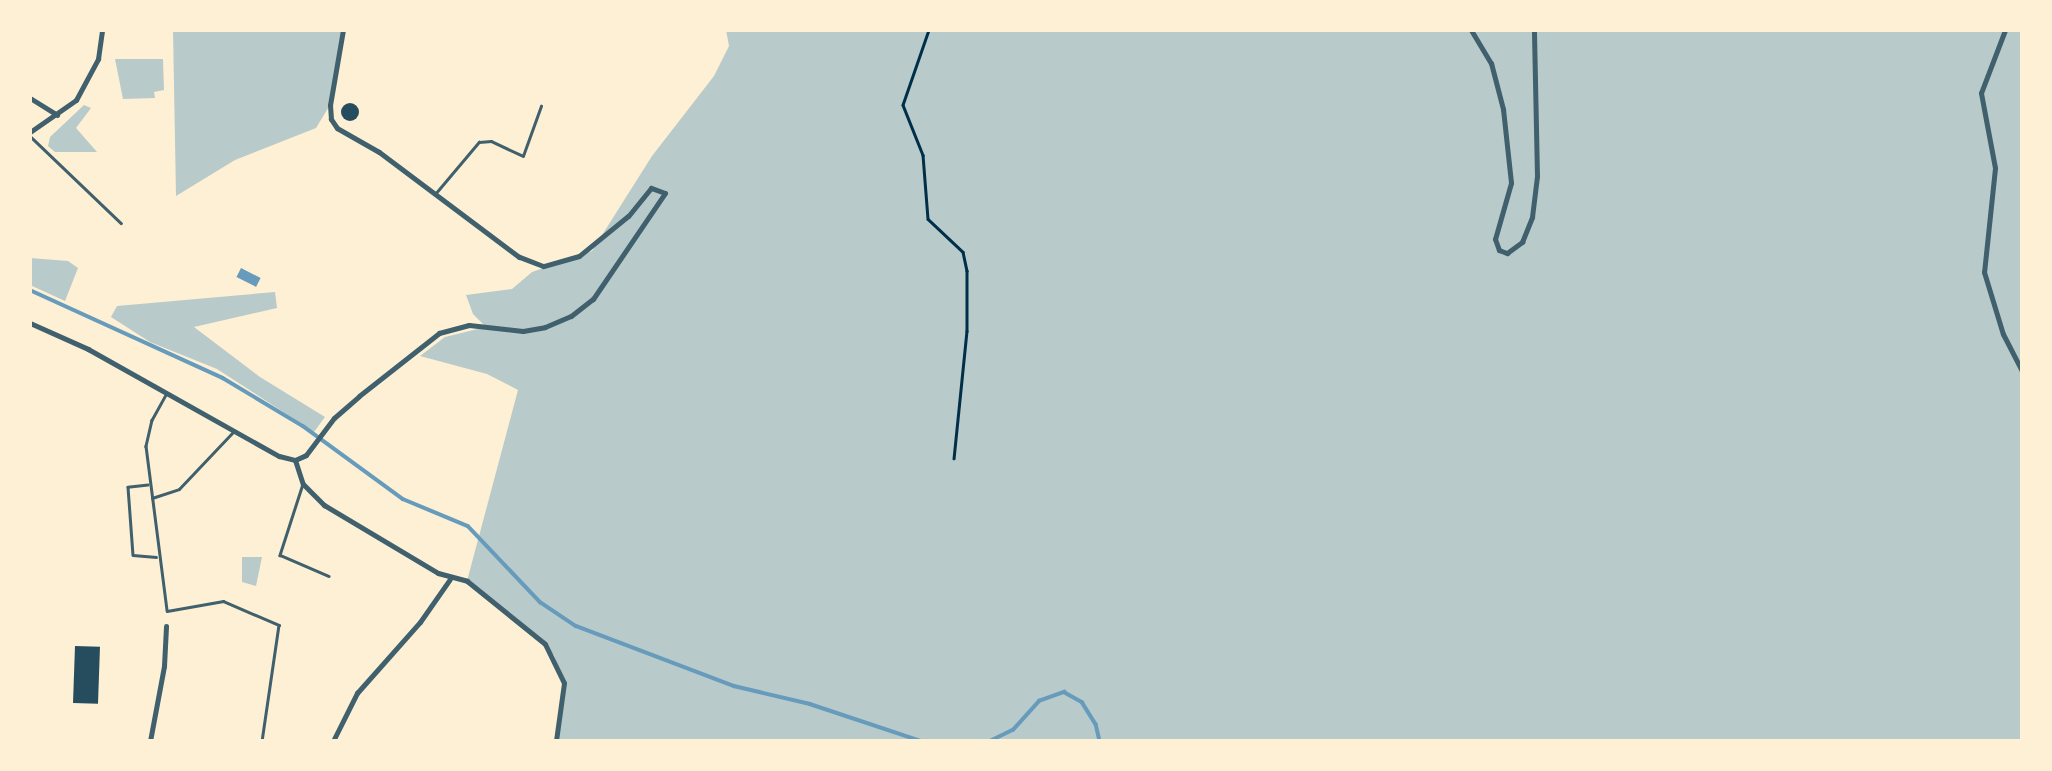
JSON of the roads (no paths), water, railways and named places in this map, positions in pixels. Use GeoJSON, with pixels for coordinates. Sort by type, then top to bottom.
{"type":"FeatureCollection","features":[{"type":"Feature","properties":{"kind":"street"},"geometry":{"type":"LineString","coordinates":[[30,134],[57,115],[80,93],[98,59],[102,30]]}},
{"type":"Feature","properties":{"kind":"street"},"geometry":{"type":"LineString","coordinates":[[295,460],[310,450],[331,423],[408,356],[439,333],[469,325],[523,331],[571,316],[609,282],[665,193],[651,188],[628,216],[579,256],[543,265],[519,257],[331,119],[343,30]]}},
{"type":"Feature","properties":{"kind":"street"},"geometry":{"type":"LineString","coordinates":[[1471,30],[1491,62],[1503,109],[1511,183],[1495,235],[1497,247],[1507,254],[1522,242],[1532,217],[1537,176],[1534,30]]}},
{"type":"Feature","properties":{"kind":"street"},"geometry":{"type":"LineString","coordinates":[[2005,30],[1981,93],[1995,168],[1984,272],[2003,334],[2022,371]]}},
{"type":"Feature","properties":{"kind":"street"},"geometry":{"type":"LineString","coordinates":[[30,99],[57,115]]}},
{"type":"Feature","properties":{"kind":"street"},"geometry":{"type":"LineString","coordinates":[[30,323],[88,349],[233,432],[295,460],[303,484],[361,531],[450,579],[467,581],[554,655],[564,691],[556,741]]}},
{"type":"Feature","properties":{"kind":"street"},"geometry":{"type":"LineString","coordinates":[[333,741],[357,693],[420,622],[450,579]]}},
{"type":"Feature","properties":{"kind":"street"},"geometry":{"type":"LineString","coordinates":[[150,741],[164,666],[166,626]]}},
{"type":"Feature","properties":{"kind":"lane"},"geometry":{"type":"LineString","coordinates":[[435,194],[479,142],[491,141],[523,156],[541,106]]}},
{"type":"Feature","properties":{"kind":"lane"},"geometry":{"type":"LineString","coordinates":[[30,134],[121,223]]}},
{"type":"Feature","properties":{"kind":"lane"},"geometry":{"type":"LineString","coordinates":[[157,557],[146,446],[152,420],[166,395]]}},
{"type":"Feature","properties":{"kind":"lane"},"geometry":{"type":"LineString","coordinates":[[152,498],[187,482],[233,432]]}},
{"type":"Feature","properties":{"kind":"lane"},"geometry":{"type":"LineString","coordinates":[[303,484],[280,555],[329,576]]}},
{"type":"Feature","properties":{"kind":"lane"},"geometry":{"type":"LineString","coordinates":[[148,485],[128,487],[133,555],[157,557],[162,561],[167,611],[223,601],[279,625],[261,741]]}},
{"type":"Feature","properties":{"kind":"water"},"geometry":{"type":"Polygon","coordinates":[[[241,268],[261,278],[256,287],[236,277],[241,268]]]}},
{"type":"Feature","properties":{"kind":"waterway"},"geometry":{"type":"LineString","coordinates":[[30,290],[223,378],[303,426],[403,499],[468,526],[540,602],[576,626],[734,686],[810,704],[921,741]]}},
{"type":"Feature","properties":{"kind":"waterway"},"geometry":{"type":"LineString","coordinates":[[990,741],[1013,730],[1039,701],[1064,692],[1082,702],[1096,724],[1100,741]]}}]}
